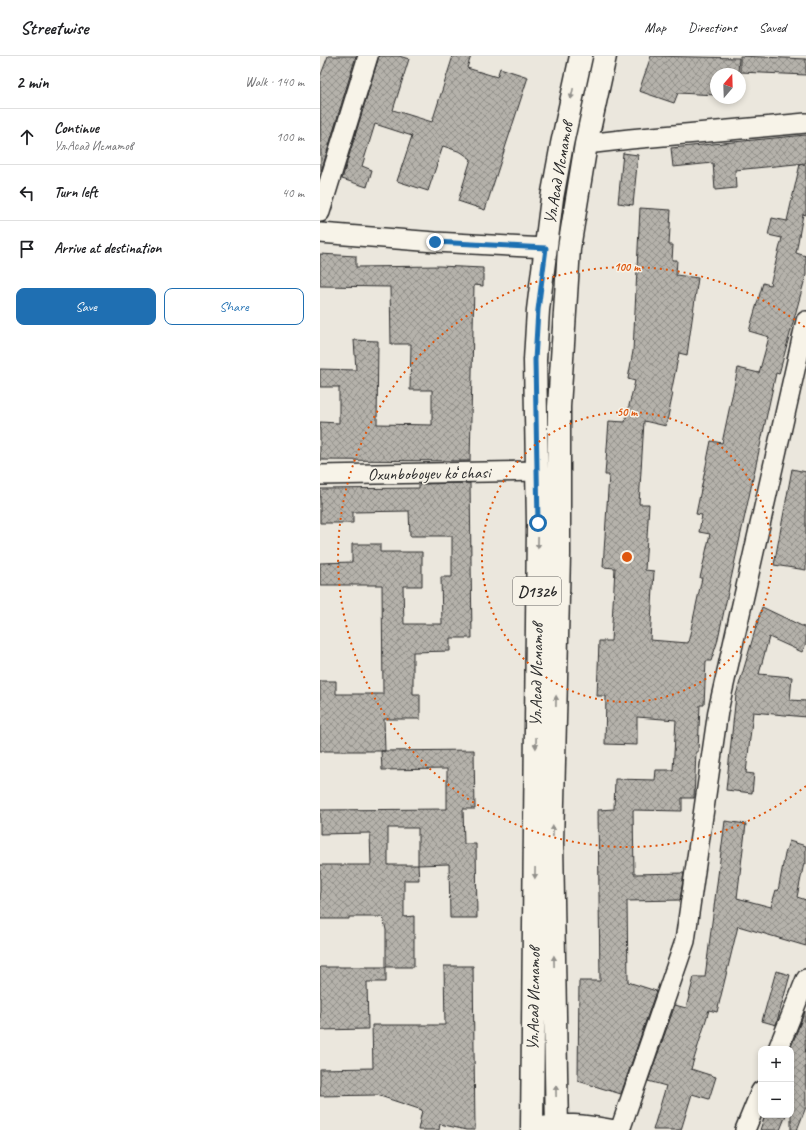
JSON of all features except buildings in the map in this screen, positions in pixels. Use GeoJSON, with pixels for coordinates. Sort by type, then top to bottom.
{"type":"FeatureCollection","features":[{"type":"Feature","properties":{"kind":"main road","name":"Ул.Асад Исматов"},"geometry":{"type":"LineString","coordinates":[[532,1129],[537,471],[535,360],[538,310],[546,248],[562,144],[581,56]]}},
{"type":"Feature","properties":{"kind":"main road","name":"Ул.Асад Исматов"},"geometry":{"type":"LineString","coordinates":[[557,1127],[552,843],[559,555],[559,407],[569,248],[586,144],[605,56]]}},
{"type":"Feature","properties":{"kind":"street"},"geometry":{"type":"LineString","coordinates":[[320,212],[368,56]]}},
{"type":"Feature","properties":{"kind":"street"},"geometry":{"type":"LineString","coordinates":[[586,144],[806,123]]}},
{"type":"Feature","properties":{"kind":"street"},"geometry":{"type":"LineString","coordinates":[[320,233],[435,242],[546,248]]}},
{"type":"Feature","properties":{"kind":"street"},"geometry":{"type":"LineString","coordinates":[[620,1130],[685,940],[718,711],[806,321]]}},
{"type":"Feature","properties":{"kind":"street","name":"Oxunboboyev koʻchasi"},"geometry":{"type":"LineString","coordinates":[[320,475],[537,471]]}},
{"type":"Feature","properties":{"kind":"street"},"geometry":{"type":"LineString","coordinates":[[779,1046],[806,979]]}},
{"type":"Feature","properties":{"kind":"street"},"geometry":{"type":"LineString","coordinates":[[745,1130],[758,1098]]}},
{"type":"Feature","properties":{"kind":"street"},"geometry":{"type":"LineString","coordinates":[[532,1129],[584,1124],[614,1130]]}},
{"type":"Feature","properties":{"kind":"route"},"geometry":{"type":"LineString","coordinates":[[435,242],[546,248],[538,310],[535,360],[538,523]]}}]}
